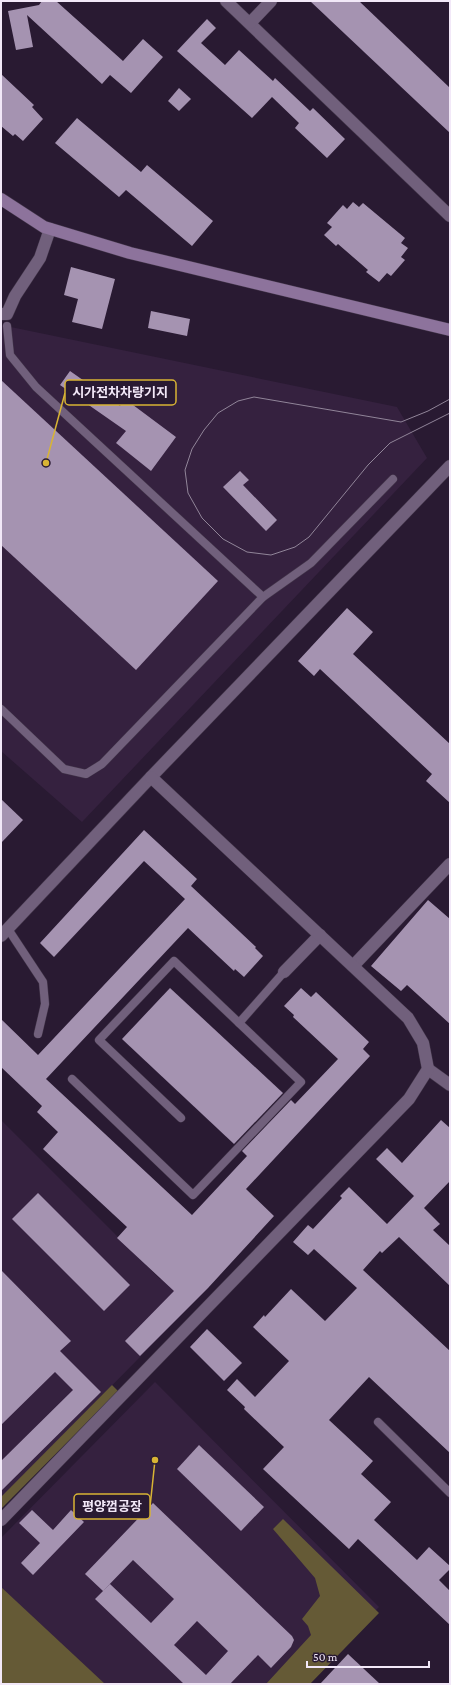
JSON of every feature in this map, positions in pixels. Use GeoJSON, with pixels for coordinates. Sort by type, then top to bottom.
{"type":"FeatureCollection","features":[{"type":"Feature","properties":{"kind":"main road"},"geometry":{"type":"LineString","coordinates":[[1,199],[44,227],[130,253],[450,330]]}},
{"type":"Feature","properties":{"kind":"street"},"geometry":{"type":"LineString","coordinates":[[226,1],[450,216]]}},
{"type":"Feature","properties":{"kind":"street"},"geometry":{"type":"LineString","coordinates":[[250,24],[271,1]]}},
{"type":"Feature","properties":{"kind":"street"},"geometry":{"type":"LineString","coordinates":[[5,318],[15,296],[40,258],[50,229]]}},
{"type":"Feature","properties":{"kind":"street"},"geometry":{"type":"LineString","coordinates":[[5,932],[151,777],[450,466]]}},
{"type":"Feature","properties":{"kind":"street"},"geometry":{"type":"LineString","coordinates":[[151,777],[408,1018],[423,1043],[428,1069],[450,1085]]}},
{"type":"Feature","properties":{"kind":"street"},"geometry":{"type":"LineString","coordinates":[[353,966],[450,864]]}},
{"type":"Feature","properties":{"kind":"street"},"geometry":{"type":"LineString","coordinates":[[284,972],[320,935]]}},
{"type":"Feature","properties":{"kind":"street"},"geometry":{"type":"LineString","coordinates":[[1,1520],[409,1099],[428,1069]]}},
{"type":"Feature","properties":{"kind":"lane"},"geometry":{"type":"LineString","coordinates":[[5,318],[10,355],[36,387],[262,597]]}},
{"type":"Feature","properties":{"kind":"lane"},"geometry":{"type":"LineString","coordinates":[[1,710],[64,770],[86,774],[102,764],[262,597],[312,563],[393,479]]}},
{"type":"Feature","properties":{"kind":"lane"},"geometry":{"type":"LineString","coordinates":[[5,932],[43,982],[45,1004],[38,1034]]}},
{"type":"Feature","properties":{"kind":"lane"},"geometry":{"type":"LineString","coordinates":[[72,1079],[193,1195],[301,1082],[174,961],[99,1040],[182,1118]]}},
{"type":"Feature","properties":{"kind":"lane"},"geometry":{"type":"LineString","coordinates":[[239,1023],[284,972]]}},
{"type":"Feature","properties":{"kind":"lane"},"geometry":{"type":"LineString","coordinates":[[378,1422],[450,1493]]}},
{"type":"Feature","properties":{"kind":"shaded area"},"geometry":{"type":"Polygon","coordinates":[[[1,325],[397,407],[427,458],[82,822],[1,751],[1,325]]]}},
{"type":"Feature","properties":{"kind":"shaded area"},"geometry":{"type":"Polygon","coordinates":[[[1,1120],[160,1279],[182,1261],[209,1287],[1,1498],[1,1120]]]}},
{"type":"Feature","properties":{"kind":"shaded area"},"geometry":{"type":"Polygon","coordinates":[[[155,1382],[379,1607],[303,1684],[1,1684],[1,1538],[155,1382]]]}},
{"type":"Feature","properties":{"kind":"shaded area"},"geometry":{"type":"Polygon","coordinates":[[[112,1385],[118,1391],[1,1509],[1,1497],[112,1385]]]}},
{"type":"Feature","properties":{"kind":"shaded area"},"geometry":{"type":"Polygon","coordinates":[[[283,1519],[379,1613],[310,1684],[266,1684],[311,1635],[308,1626],[302,1619],[320,1596],[315,1578],[273,1529],[283,1519]]]}},
{"type":"Feature","properties":{"kind":"shaded area"},"geometry":{"type":"Polygon","coordinates":[[[1,1587],[105,1684],[1,1684],[1,1587]]]}},
{"type":"Feature","properties":{"kind":"building"},"geometry":{"type":"Polygon","coordinates":[[[42,1],[56,1],[123,61],[143,39],[163,57],[131,93],[110,75],[102,84],[27,15],[33,47],[16,50],[8,11],[39,5],[42,1]]]}},
{"type":"Feature","properties":{"kind":"building"},"geometry":{"type":"Polygon","coordinates":[[[310,1],[359,1],[450,88],[450,133],[310,1]]]}},
{"type":"Feature","properties":{"kind":"building"},"geometry":{"type":"Polygon","coordinates":[[[207,19],[216,28],[201,43],[225,65],[239,50],[273,81],[275,78],[310,111],[313,108],[345,139],[327,158],[295,128],[299,123],[272,97],[252,118],[177,51],[207,19]]]}},
{"type":"Feature","properties":{"kind":"building"},"geometry":{"type":"Polygon","coordinates":[[[1,74],[34,105],[32,107],[43,119],[23,141],[15,134],[13,136],[1,126],[1,74]]]}},
{"type":"Feature","properties":{"kind":"building"},"geometry":{"type":"Polygon","coordinates":[[[179,88],[191,99],[179,111],[168,101],[179,88]]]}},
{"type":"Feature","properties":{"kind":"building"},"geometry":{"type":"Polygon","coordinates":[[[77,118],[141,172],[147,165],[213,221],[192,246],[126,190],[119,197],[55,143],[77,118]]]}},
{"type":"Feature","properties":{"kind":"building"},"geometry":{"type":"Polygon","coordinates":[[[353,202],[359,207],[363,203],[405,238],[401,243],[408,248],[401,257],[405,260],[391,276],[387,273],[379,282],[366,272],[368,270],[338,244],[336,246],[324,235],[332,227],[327,223],[343,205],[347,209],[353,202]]]}},
{"type":"Feature","properties":{"kind":"building"},"geometry":{"type":"Polygon","coordinates":[[[71,267],[115,279],[102,329],[72,322],[78,299],[64,295],[71,267]]]}},
{"type":"Feature","properties":{"kind":"building"},"geometry":{"type":"Polygon","coordinates":[[[151,311],[190,319],[187,336],[148,328],[151,311]]]}},
{"type":"Feature","properties":{"kind":"building"},"geometry":{"type":"Polygon","coordinates":[[[70,371],[120,406],[125,399],[176,437],[151,471],[116,443],[126,431],[60,385],[70,371]]]}},
{"type":"Feature","properties":{"kind":"building"},"geometry":{"type":"Polygon","coordinates":[[[1,380],[218,581],[136,670],[1,545],[1,380]]]}},
{"type":"Feature","properties":{"kind":"building"},"geometry":{"type":"Polygon","coordinates":[[[240,471],[249,480],[243,485],[277,520],[266,531],[223,487],[240,471]]]}},
{"type":"Feature","properties":{"kind":"building"},"geometry":{"type":"Polygon","coordinates":[[[347,608],[373,632],[353,654],[450,744],[450,803],[426,781],[432,774],[320,669],[314,676],[298,661],[347,608]]]}},
{"type":"Feature","properties":{"kind":"building"},"geometry":{"type":"Polygon","coordinates":[[[1,799],[23,820],[1,843],[1,799]]]}},
{"type":"Feature","properties":{"kind":"building"},"geometry":{"type":"Polygon","coordinates":[[[144,830],[197,879],[191,886],[256,947],[255,948],[263,956],[244,977],[235,969],[234,971],[188,928],[46,1079],[192,1215],[247,1156],[242,1151],[291,1100],[295,1104],[338,1059],[293,1017],[294,1015],[284,1006],[301,988],[311,997],[316,992],[369,1042],[363,1049],[370,1056],[246,1189],[274,1216],[208,1288],[140,1356],[125,1341],[174,1291],[117,1238],[127,1227],[43,1149],[58,1132],[37,1112],[42,1106],[1,1067],[1,1019],[38,1055],[185,899],[144,861],[54,957],[40,943],[144,830]]]}},
{"type":"Feature","properties":{"kind":"building"},"geometry":{"type":"Polygon","coordinates":[[[428,900],[450,919],[450,1024],[407,985],[401,991],[371,966],[428,900]]]}},
{"type":"Feature","properties":{"kind":"building"},"geometry":{"type":"Polygon","coordinates":[[[170,988],[283,1093],[234,1144],[122,1039],[170,988]]]}},
{"type":"Feature","properties":{"kind":"building"},"geometry":{"type":"Polygon","coordinates":[[[441,1120],[450,1128],[450,1181],[424,1208],[440,1224],[433,1230],[450,1246],[450,1286],[399,1237],[382,1253],[380,1251],[363,1270],[450,1351],[450,1453],[369,1377],[329,1420],[373,1461],[361,1474],[391,1502],[374,1520],[417,1560],[429,1547],[450,1566],[450,1569],[439,1580],[450,1591],[450,1625],[358,1539],[349,1549],[263,1469],[284,1447],[244,1409],[245,1407],[227,1390],[237,1379],[255,1397],[289,1361],[253,1327],[264,1315],[265,1317],[291,1289],[325,1321],[357,1288],[314,1249],[308,1255],[293,1242],[308,1225],[313,1229],[342,1198],[340,1196],[349,1187],[387,1224],[414,1196],[376,1159],[387,1148],[402,1163],[441,1120]]]}},
{"type":"Feature","properties":{"kind":"building"},"geometry":{"type":"Polygon","coordinates":[[[38,1193],[130,1285],[104,1311],[12,1219],[38,1193]]]}},
{"type":"Feature","properties":{"kind":"building"},"geometry":{"type":"Polygon","coordinates":[[[1,1270],[71,1341],[60,1351],[101,1392],[1,1491],[1,1461],[73,1390],[55,1372],[1,1425],[1,1270]]]}},
{"type":"Feature","properties":{"kind":"building"},"geometry":{"type":"Polygon","coordinates":[[[207,1329],[242,1363],[224,1381],[190,1347],[207,1329]]]}},
{"type":"Feature","properties":{"kind":"building"},"geometry":{"type":"Polygon","coordinates":[[[199,1445],[264,1507],[241,1531],[177,1469],[199,1445]]]}},
{"type":"Feature","properties":{"kind":"building"},"geometry":{"type":"Polygon","coordinates":[[[153,1503],[292,1636],[294,1640],[291,1647],[271,1668],[258,1655],[230,1684],[184,1684],[95,1599],[103,1591],[85,1574],[153,1503]],[[133,1560],[103,1591],[110,1584],[151,1623],[174,1599],[133,1560]],[[197,1621],[174,1645],[206,1675],[228,1651],[197,1621]]]}},
{"type":"Feature","properties":{"kind":"building"},"geometry":{"type":"Polygon","coordinates":[[[32,1510],[53,1530],[71,1510],[84,1522],[33,1575],[21,1563],[40,1543],[19,1523],[32,1510]]]}},
{"type":"Feature","properties":{"kind":"building"},"geometry":{"type":"Polygon","coordinates":[[[348,1654],[380,1684],[320,1684],[348,1654]]]}},
{"type":"Feature","properties":{"kind":"tram line"},"geometry":{"type":"LineString","coordinates":[[450,399],[428,411],[401,422],[254,397],[238,401],[218,413],[204,430],[192,449],[185,470],[188,493],[202,518],[223,539],[247,552],[271,555],[295,547],[309,537],[368,465],[390,443],[450,413]]}},
{"type":"Feature","properties":{"kind":"place","name":"시가전차차량기지"},"geometry":{"type":"Point","coordinates":[46,463]}},
{"type":"Feature","properties":{"kind":"place","name":"평양껌공장"},"geometry":{"type":"Point","coordinates":[155,1460]}}]}
